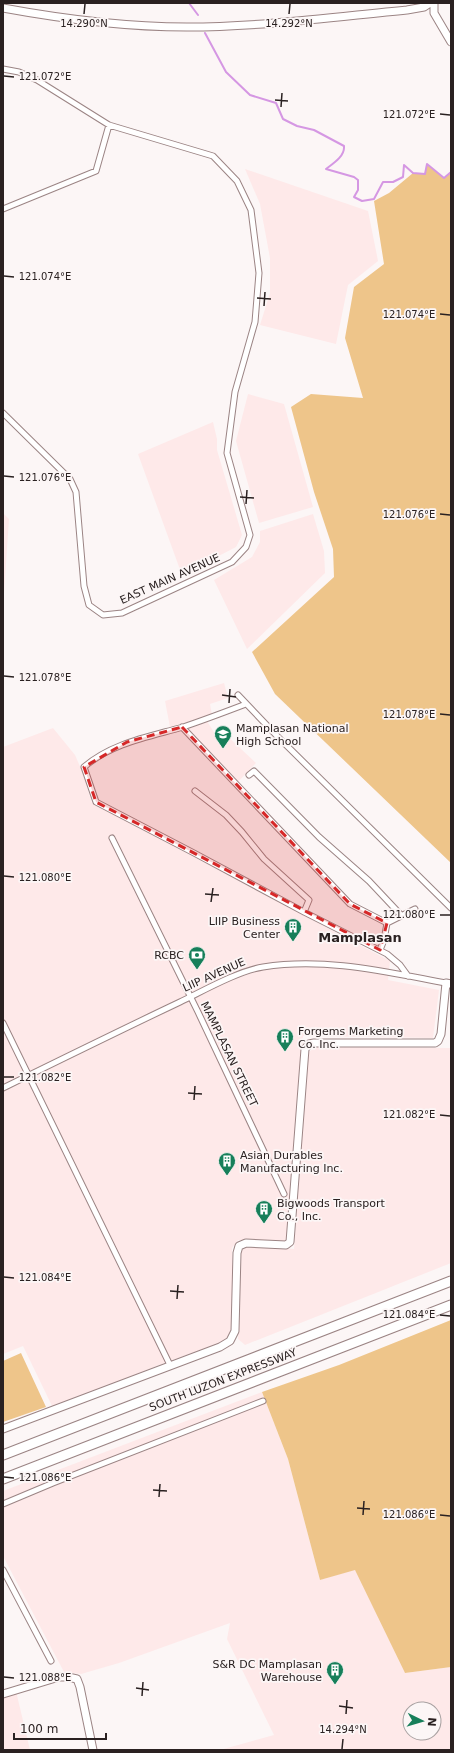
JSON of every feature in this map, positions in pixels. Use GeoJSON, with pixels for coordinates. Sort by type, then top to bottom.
{"type":"FeatureCollection","features":[{"type":"Feature","properties":{"kind":"highway","name":"SOUTH LUZON EXPRESSWAY"},"geometry":{"type":"LineString","coordinates":[[3,1455],[451,1281]]}},
{"type":"Feature","properties":{"kind":"highway","name":"SOUTH LUZON EXPRESSWAY"},"geometry":{"type":"LineString","coordinates":[[3,1479],[451,1305]]}},
{"type":"Feature","properties":{"kind":"street"},"geometry":{"type":"LineString","coordinates":[[3,8],[86,20],[137,25],[185,27],[249,24],[407,10],[430,3]]}},
{"type":"Feature","properties":{"kind":"street"},"geometry":{"type":"LineString","coordinates":[[434,3],[433,10],[451,42]]}},
{"type":"Feature","properties":{"kind":"street"},"geometry":{"type":"LineString","coordinates":[[407,10],[426,12],[438,21]]}},
{"type":"Feature","properties":{"kind":"street","name":"EAST MAIN AVENUE"},"geometry":{"type":"LineString","coordinates":[[3,413],[70,480],[76,492],[84,586],[88,605],[103,615],[122,613],[232,562],[246,547],[250,535],[227,453],[235,392],[255,322],[259,273],[251,210],[237,181],[213,156],[109,125],[37,80],[4,69]]}},
{"type":"Feature","properties":{"kind":"street"},"geometry":{"type":"LineString","coordinates":[[3,209],[96,171],[109,125]]}},
{"type":"Feature","properties":{"kind":"street"},"geometry":{"type":"LineString","coordinates":[[238,695],[451,908]]}},
{"type":"Feature","properties":{"kind":"street"},"geometry":{"type":"LineString","coordinates":[[246,704],[182,727],[127,742],[91,761],[84,767],[96,802],[304,912],[380,950],[400,964],[408,976]]}},
{"type":"Feature","properties":{"kind":"street"},"geometry":{"type":"LineString","coordinates":[[182,727],[350,904],[387,922]]}},
{"type":"Feature","properties":{"kind":"street"},"geometry":{"type":"LineString","coordinates":[[249,776],[254,771],[319,837],[369,881],[401,915]]}},
{"type":"Feature","properties":{"kind":"street"},"geometry":{"type":"LineString","coordinates":[[195,791],[226,815],[264,859],[309,900],[304,912]]}},
{"type":"Feature","properties":{"kind":"street","name":"MAMPLASAN STREET"},"geometry":{"type":"LineString","coordinates":[[112,838],[191,997],[284,1194]]}},
{"type":"Feature","properties":{"kind":"street"},"geometry":{"type":"LineString","coordinates":[[387,922],[415,909]]}},
{"type":"Feature","properties":{"kind":"street"},"geometry":{"type":"LineString","coordinates":[[380,950],[384,940],[387,922]]}},
{"type":"Feature","properties":{"kind":"street","name":"LIIP AVENUE"},"geometry":{"type":"LineString","coordinates":[[3,1088],[191,997],[235,977],[262,967],[337,964],[448,983]]}},
{"type":"Feature","properties":{"kind":"street"},"geometry":{"type":"LineString","coordinates":[[3,1429],[224,1345],[232,1338],[235,1331],[237,1250],[239,1246],[246,1243],[287,1245],[290,1242],[304,1052],[306,1047],[309,1044],[317,1043],[435,1043],[438,1041],[441,1034],[448,983]]}},
{"type":"Feature","properties":{"kind":"street"},"geometry":{"type":"LineString","coordinates":[[3,1023],[170,1365]]}},
{"type":"Feature","properties":{"kind":"street"},"geometry":{"type":"LineString","coordinates":[[3,1504],[52,1483],[263,1401]]}},
{"type":"Feature","properties":{"kind":"street"},"geometry":{"type":"LineString","coordinates":[[3,1570],[52,1661]]}},
{"type":"Feature","properties":{"kind":"street"},"geometry":{"type":"LineString","coordinates":[[3,1694],[59,1677],[77,1679],[93,1750]]}},
{"type":"Feature","properties":{"kind":"highlighted area"},"geometry":{"type":"Polygon","coordinates":[[[182,727],[350,904],[387,923],[380,950],[96,802],[84,767],[127,742],[182,727]]]}},
{"type":"Feature","properties":{"kind":"shaded area"},"geometry":{"type":"Polygon","coordinates":[[[427,164],[444,178],[451,172],[451,863],[275,694],[252,652],[334,577],[333,549],[314,492],[291,407],[311,394],[363,398],[345,338],[354,287],[384,264],[374,201],[389,193],[413,173],[425,174],[427,164]]]}},
{"type":"Feature","properties":{"kind":"shaded area"},"geometry":{"type":"Polygon","coordinates":[[[245,169],[368,211],[378,261],[348,285],[336,344],[260,325],[270,293],[270,258],[260,204],[245,169]]]}},
{"type":"Feature","properties":{"kind":"shaded area"},"geometry":{"type":"Polygon","coordinates":[[[248,394],[284,404],[313,507],[259,523],[236,441],[248,394]]]}},
{"type":"Feature","properties":{"kind":"shaded area"},"geometry":{"type":"Polygon","coordinates":[[[213,422],[217,439],[217,450],[242,535],[236,547],[182,575],[138,454],[213,422]]]}},
{"type":"Feature","properties":{"kind":"shaded area"},"geometry":{"type":"Polygon","coordinates":[[[3,513],[9,519],[3,608],[3,513]]]}},
{"type":"Feature","properties":{"kind":"shaded area"},"geometry":{"type":"Polygon","coordinates":[[[313,514],[324,551],[325,573],[247,649],[214,580],[252,557],[260,542],[260,531],[313,514]]]}},
{"type":"Feature","properties":{"kind":"shaded area"},"geometry":{"type":"Polygon","coordinates":[[[224,683],[228,698],[210,704],[212,715],[170,727],[165,701],[224,683]]]}},
{"type":"Feature","properties":{"kind":"shaded area","name":"Mamplasan National High School"},"geometry":{"type":"Polygon","coordinates":[[[207,721],[215,734],[223,732],[256,763],[237,783],[186,728],[207,721]]]}},
{"type":"Feature","properties":{"kind":"shaded area"},"geometry":{"type":"Polygon","coordinates":[[[53,728],[75,755],[82,771],[92,803],[390,961],[388,980],[439,990],[433,1038],[303,1036],[287,1242],[238,1240],[232,1248],[232,1331],[226,1341],[164,1363],[53,1408],[23,1346],[3,1354],[3,747],[53,728]]]}},
{"type":"Feature","properties":{"kind":"shaded area"},"geometry":{"type":"Polygon","coordinates":[[[451,1026],[451,1263],[245,1345],[238,1339],[240,1253],[245,1246],[294,1249],[308,1052],[317,1047],[450,1048],[451,1026]]]}},
{"type":"Feature","properties":{"kind":"shaded area"},"geometry":{"type":"Polygon","coordinates":[[[451,1320],[451,1667],[405,1673],[355,1570],[320,1580],[288,1459],[262,1392],[339,1365],[451,1320]]]}},
{"type":"Feature","properties":{"kind":"shaded area"},"geometry":{"type":"Polygon","coordinates":[[[21,1353],[46,1407],[3,1422],[3,1361],[21,1353]]]}},
{"type":"Feature","properties":{"kind":"shaded area"},"geometry":{"type":"Polygon","coordinates":[[[262,1392],[288,1459],[320,1580],[355,1569],[405,1673],[451,1667],[451,1750],[220,1750],[274,1735],[227,1639],[230,1623],[119,1663],[81,1674],[64,1672],[3,1556],[3,1491],[262,1392]]]}},
{"type":"Feature","properties":{"kind":"shaded area"},"geometry":{"type":"Polygon","coordinates":[[[15,1687],[30,1750],[3,1750],[3,1691],[15,1687]]]}},
{"type":"Feature","properties":{"kind":"waterway"},"geometry":{"type":"LineString","coordinates":[[189,3],[198,15]]}},
{"type":"Feature","properties":{"kind":"waterway"},"geometry":{"type":"LineString","coordinates":[[205,33],[226,72],[250,95],[276,103],[283,119],[297,126],[314,130],[344,146],[341,156],[326,169],[354,177],[358,180],[358,190],[354,197],[362,201],[374,199],[383,182],[393,182],[403,177],[404,165],[413,173],[425,174],[427,164],[444,178],[451,172]]}},
{"type":"Feature","properties":{"kind":"place","name":"Mamplasan National High School"},"geometry":{"type":"Point","coordinates":[223,749]}},
{"type":"Feature","properties":{"kind":"place","name":"LIIP Business Center"},"geometry":{"type":"Point","coordinates":[293,942]}},
{"type":"Feature","properties":{"kind":"place","name":"RCBC"},"geometry":{"type":"Point","coordinates":[197,970]}},
{"type":"Feature","properties":{"kind":"place","name":"Forgems Marketing Co. Inc."},"geometry":{"type":"Point","coordinates":[285,1052]}},
{"type":"Feature","properties":{"kind":"place","name":"Asian Durables Manufacturing Inc."},"geometry":{"type":"Point","coordinates":[227,1176]}},
{"type":"Feature","properties":{"kind":"place","name":"Bigwoods Transport Co., Inc."},"geometry":{"type":"Point","coordinates":[264,1224]}},
{"type":"Feature","properties":{"kind":"place","name":"S&R DC Mamplasan Warehouse"},"geometry":{"type":"Point","coordinates":[335,1685]}},
{"type":"Feature","properties":{"kind":"district","name":"Mamplasan"},"geometry":{"type":"Point","coordinates":[360,937]}}]}
